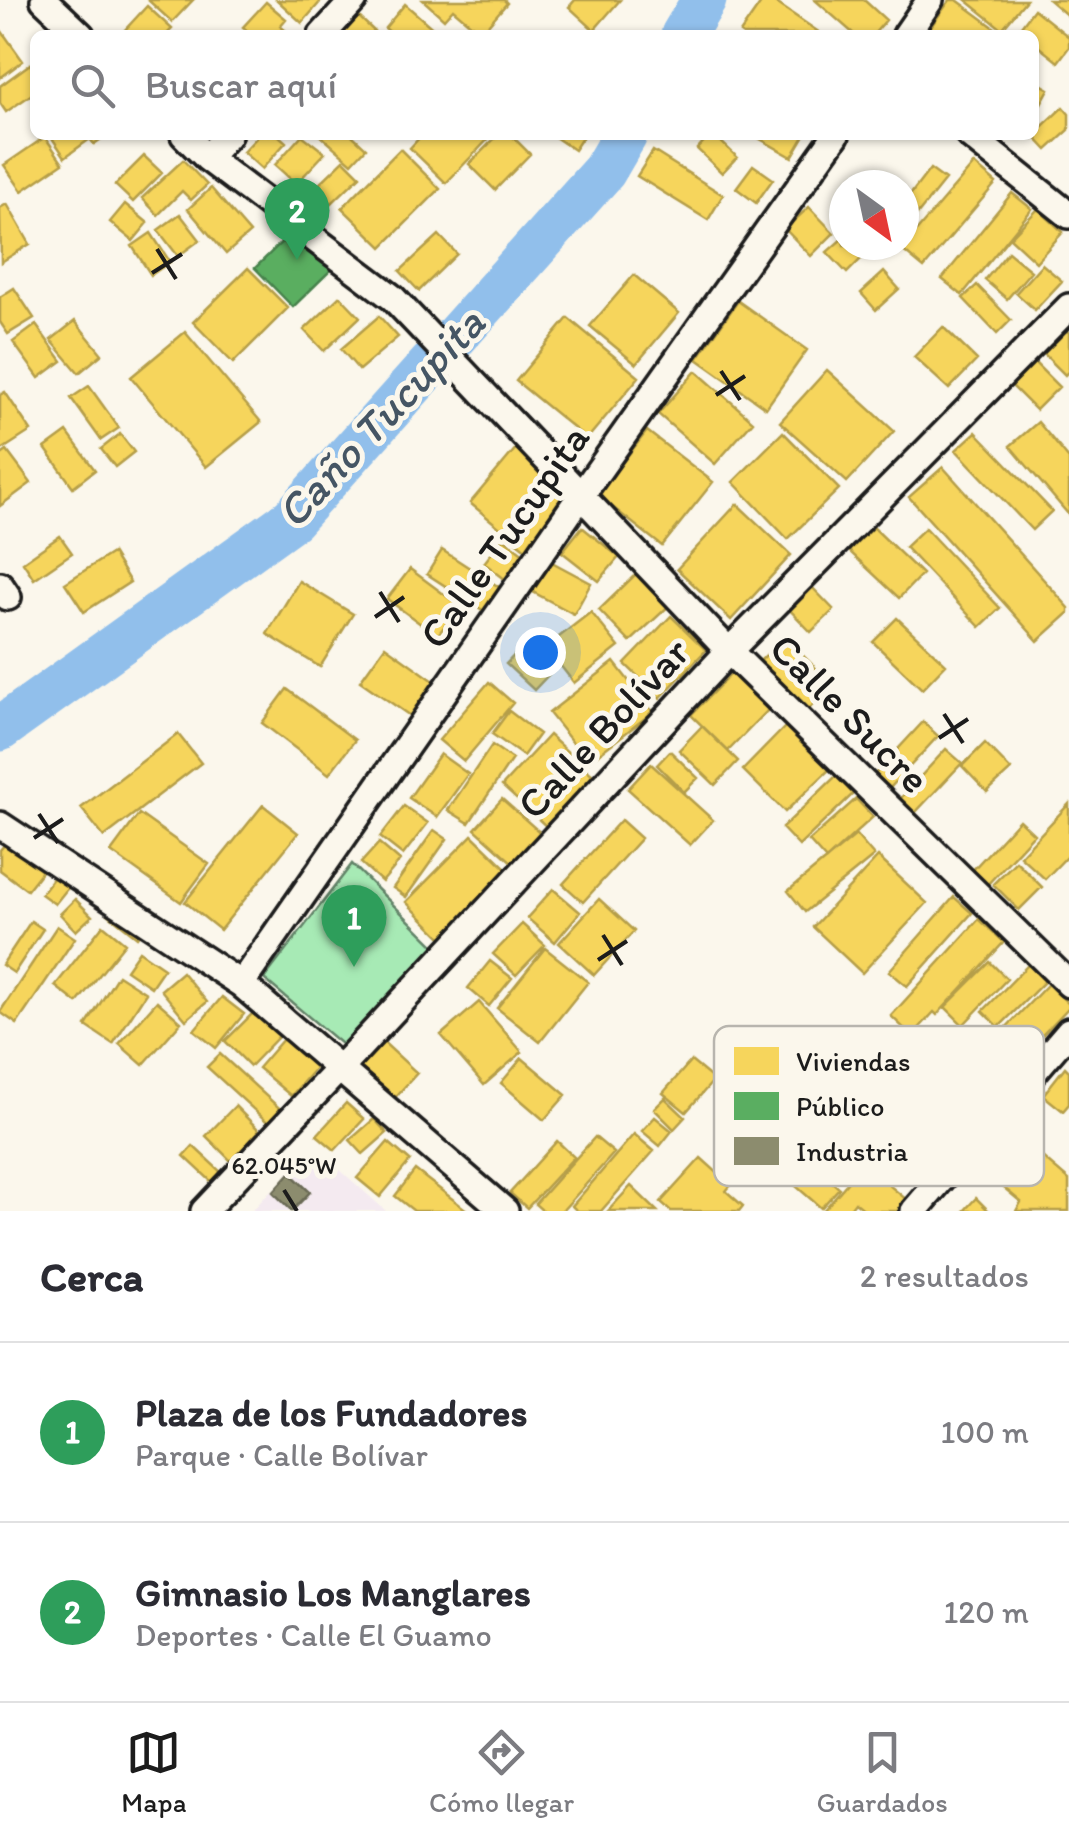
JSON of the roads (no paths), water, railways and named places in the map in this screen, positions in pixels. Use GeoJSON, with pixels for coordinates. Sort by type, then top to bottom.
{"type":"FeatureCollection","features":[{"type":"Feature","properties":{"kind":"street"},"geometry":{"type":"LineString","coordinates":[[44,0],[75,30]]}},
{"type":"Feature","properties":{"kind":"street"},"geometry":{"type":"LineString","coordinates":[[327,30],[354,0]]}},
{"type":"Feature","properties":{"kind":"street"},"geometry":{"type":"LineString","coordinates":[[909,30],[930,0]]}},
{"type":"Feature","properties":{"kind":"street","name":"Calle Sucre"},"geometry":{"type":"LineString","coordinates":[[189,140],[207,158],[393,298],[730,651],[1069,984]]}},
{"type":"Feature","properties":{"kind":"street"},"geometry":{"type":"LineString","coordinates":[[207,158],[223,140]]}},
{"type":"Feature","properties":{"kind":"street","name":"Calle Tucupita"},"geometry":{"type":"LineString","coordinates":[[241,984],[832,140]]}},
{"type":"Feature","properties":{"kind":"street"},"geometry":{"type":"LineString","coordinates":[[975,140],[1069,216]]}},
{"type":"Feature","properties":{"kind":"street","name":"Calle Bolívar"},"geometry":{"type":"LineString","coordinates":[[204,1211],[730,651],[1069,307]]}},
{"type":"Feature","properties":{"kind":"street"},"geometry":{"type":"LineString","coordinates":[[0,825],[241,984],[505,1211]]}},
{"type":"Feature","properties":{"kind":"street"},"geometry":{"type":"LineString","coordinates":[[1044,1059],[1069,1030]]}},
{"type":"Feature","properties":{"kind":"street"},"geometry":{"type":"LineString","coordinates":[[914,1211],[935,1186]]}},
{"type":"Feature","properties":{"kind":"waterway","name":"Caño Tucupita"},"geometry":{"type":"LineString","coordinates":[[686,30],[704,0]]}},
{"type":"Feature","properties":{"kind":"waterway","name":"Caño Tucupita"},"geometry":{"type":"LineString","coordinates":[[0,729],[292,519],[604,171],[622,140]]}},
{"type":"Feature","properties":{"kind":"place","name":"Gimnasio Los Manglares"},"geometry":{"type":"Point","coordinates":[297,260]}},
{"type":"Feature","properties":{"kind":"place","name":"Plaza de los Fundadores"},"geometry":{"type":"Point","coordinates":[354,967]}}]}
